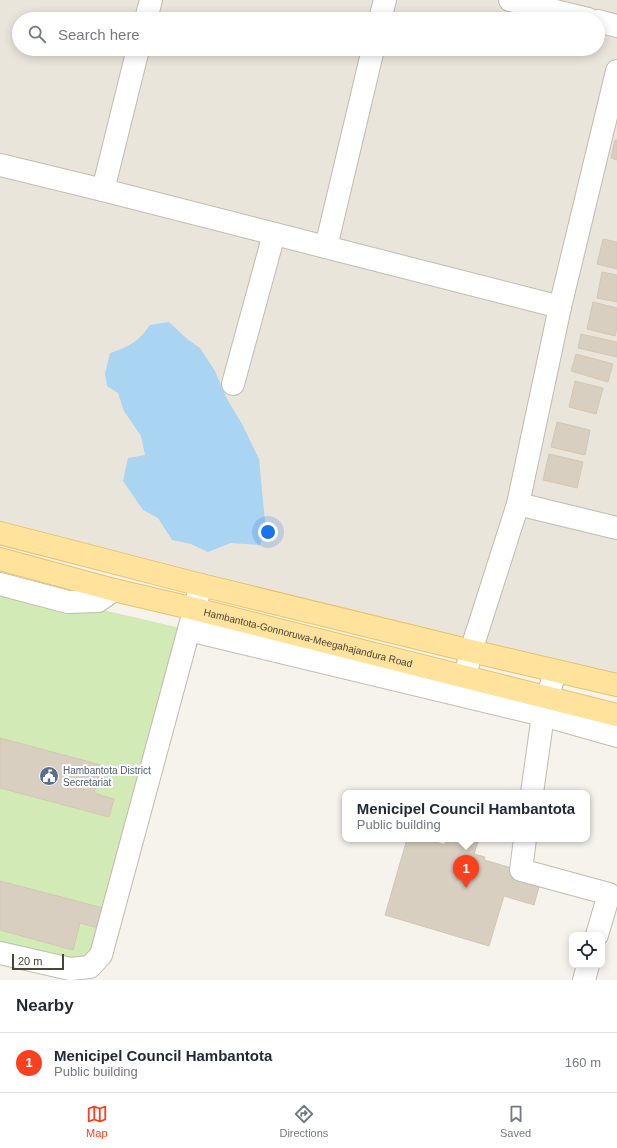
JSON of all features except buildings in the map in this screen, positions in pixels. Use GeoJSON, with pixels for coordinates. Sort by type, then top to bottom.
{"type":"FeatureCollection","features":[{"type":"Feature","properties":{"kind":"main road"},"geometry":{"type":"LineString","coordinates":[[0,533],[201,585],[617,685]]}},
{"type":"Feature","properties":{"kind":"main road","name":"Hambantota-Gonnoruwa-Meegahajandura Road"},"geometry":{"type":"LineString","coordinates":[[0,559],[114,590],[465,677],[545,707],[617,715]]}},
{"type":"Feature","properties":{"kind":"street"},"geometry":{"type":"LineString","coordinates":[[148,12],[151,0]]}},
{"type":"Feature","properties":{"kind":"street"},"geometry":{"type":"LineString","coordinates":[[382,12],[385,0]]}},
{"type":"Feature","properties":{"kind":"street"},"geometry":{"type":"LineString","coordinates":[[510,0],[559,12]]}},
{"type":"Feature","properties":{"kind":"street"},"geometry":{"type":"LineString","coordinates":[[605,23],[617,26]]}},
{"type":"Feature","properties":{"kind":"street"},"geometry":{"type":"LineString","coordinates":[[103,190],[136,56]]}},
{"type":"Feature","properties":{"kind":"street"},"geometry":{"type":"LineString","coordinates":[[326,248],[371,56]]}},
{"type":"Feature","properties":{"kind":"street"},"geometry":{"type":"LineString","coordinates":[[465,677],[471,651],[518,504],[560,307],[617,71]]}},
{"type":"Feature","properties":{"kind":"street"},"geometry":{"type":"LineString","coordinates":[[0,165],[560,307]]}},
{"type":"Feature","properties":{"kind":"street"},"geometry":{"type":"LineString","coordinates":[[233,384],[274,234]]}},
{"type":"Feature","properties":{"kind":"street"},"geometry":{"type":"LineString","coordinates":[[518,504],[617,528]]}},
{"type":"Feature","properties":{"kind":"street"},"geometry":{"type":"LineString","coordinates":[[0,584],[68,602],[98,601],[114,590]]}},
{"type":"Feature","properties":{"kind":"street"},"geometry":{"type":"LineString","coordinates":[[0,953],[70,969],[90,967],[102,955],[201,585]]}},
{"type":"Feature","properties":{"kind":"street"},"geometry":{"type":"LineString","coordinates":[[190,630],[545,707],[617,736]]}},
{"type":"Feature","properties":{"kind":"street"},"geometry":{"type":"LineString","coordinates":[[532,790],[545,707],[555,671]]}},
{"type":"Feature","properties":{"kind":"street"},"geometry":{"type":"LineString","coordinates":[[525,842],[521,870],[609,894],[598,932]]}},
{"type":"Feature","properties":{"kind":"street"},"geometry":{"type":"LineString","coordinates":[[584,980],[587,968]]}},
{"type":"Feature","properties":{"kind":"shaded area"},"geometry":{"type":"Polygon","coordinates":[[[0,0],[617,0],[617,685],[0,533],[0,0]]]}},
{"type":"Feature","properties":{"kind":"green space"},"geometry":{"type":"Polygon","coordinates":[[[0,586],[189,630],[90,967],[0,953],[0,586]]]}},
{"type":"Feature","properties":{"kind":"water"},"geometry":{"type":"Polygon","coordinates":[[[169,322],[187,339],[200,348],[215,371],[227,399],[242,424],[259,459],[266,532],[260,545],[231,543],[208,552],[191,544],[172,540],[158,518],[143,510],[123,481],[128,458],[145,455],[141,436],[124,411],[118,393],[107,386],[105,374],[110,353],[133,343],[150,325],[169,322]]]}},
{"type":"Feature","properties":{"kind":"place","name":"Hambantota District Secretariat"},"geometry":{"type":"Point","coordinates":[49,776]}},
{"type":"Feature","properties":{"kind":"place","name":"Menicipel Council Hambantota"},"geometry":{"type":"Point","coordinates":[466,888]}}]}
